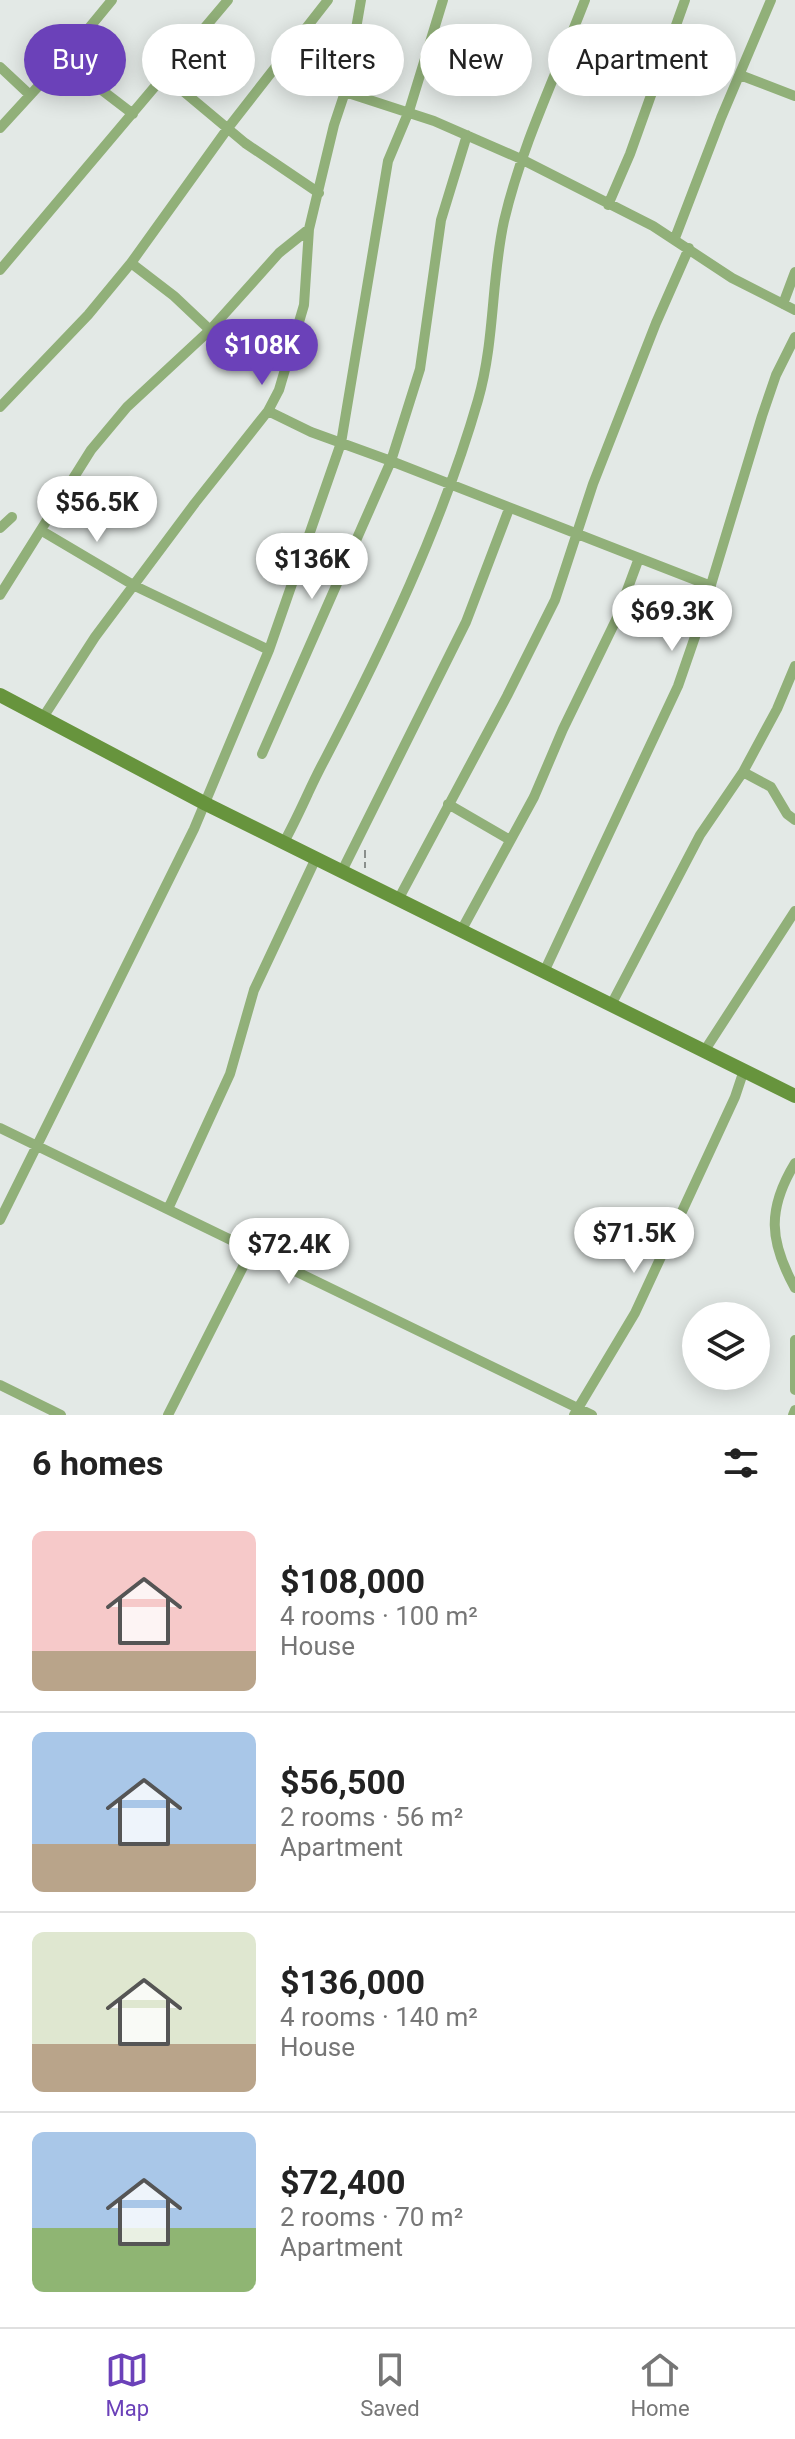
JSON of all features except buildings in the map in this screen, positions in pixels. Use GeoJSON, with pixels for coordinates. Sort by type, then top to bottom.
{"type":"FeatureCollection","features":[{"type":"Feature","properties":{"kind":"street"},"geometry":{"type":"LineString","coordinates":[[92,24],[112,0]]}},
{"type":"Feature","properties":{"kind":"street"},"geometry":{"type":"LineString","coordinates":[[208,24],[228,0]]}},
{"type":"Feature","properties":{"kind":"street"},"geometry":{"type":"LineString","coordinates":[[0,407],[88,315],[131,263],[228,128],[328,0]]}},
{"type":"Feature","properties":{"kind":"street"},"geometry":{"type":"LineString","coordinates":[[348,0],[360,4],[357,24]]}},
{"type":"Feature","properties":{"kind":"street"},"geometry":{"type":"LineString","coordinates":[[0,1220],[206,804],[269,650],[341,443],[388,161],[409,111],[443,0]]}},
{"type":"Feature","properties":{"kind":"street"},"geometry":{"type":"LineString","coordinates":[[284,842],[360,693],[450,484],[483,380],[504,224],[521,159],[585,0]]}},
{"type":"Feature","properties":{"kind":"street"},"geometry":{"type":"LineString","coordinates":[[608,205],[639,132],[685,0]]}},
{"type":"Feature","properties":{"kind":"street"},"geometry":{"type":"LineString","coordinates":[[675,238],[771,0]]}},
{"type":"Feature","properties":{"kind":"street"},"geometry":{"type":"LineString","coordinates":[[0,67],[24,89]]}},
{"type":"Feature","properties":{"kind":"street"},"geometry":{"type":"LineString","coordinates":[[740,75],[795,96]]}},
{"type":"Feature","properties":{"kind":"street"},"geometry":{"type":"LineString","coordinates":[[0,128],[29,96]]}},
{"type":"Feature","properties":{"kind":"street"},"geometry":{"type":"LineString","coordinates":[[110,96],[133,114]]}},
{"type":"Feature","properties":{"kind":"street"},"geometry":{"type":"LineString","coordinates":[[0,270],[148,96]]}},
{"type":"Feature","properties":{"kind":"street"},"geometry":{"type":"LineString","coordinates":[[189,96],[269,160],[319,193]]}},
{"type":"Feature","properties":{"kind":"street"},"geometry":{"type":"LineString","coordinates":[[42,719],[95,637],[268,411],[286,372],[304,305],[309,229],[344,96]]}},
{"type":"Feature","properties":{"kind":"street"},"geometry":{"type":"LineString","coordinates":[[358,96],[409,111],[521,159],[675,238],[732,278],[795,310]]}},
{"type":"Feature","properties":{"kind":"street"},"geometry":{"type":"LineString","coordinates":[[262,754],[391,461],[420,369],[441,220],[467,135]]}},
{"type":"Feature","properties":{"kind":"street"},"geometry":{"type":"LineString","coordinates":[[0,595],[91,450],[127,407],[210,330],[279,253],[309,229]]}},
{"type":"Feature","properties":{"kind":"street"},"geometry":{"type":"LineString","coordinates":[[398,900],[540,631],[563,577],[656,323],[689,248]]}},
{"type":"Feature","properties":{"kind":"street"},"geometry":{"type":"LineString","coordinates":[[131,263],[174,296],[210,330]]}},
{"type":"Feature","properties":{"kind":"street"},"geometry":{"type":"LineString","coordinates":[[783,304],[795,272]]}},
{"type":"Feature","properties":{"kind":"street"},"geometry":{"type":"LineString","coordinates":[[544,972],[678,686],[762,416],[776,375],[795,337]]}},
{"type":"Feature","properties":{"kind":"street"},"geometry":{"type":"LineString","coordinates":[[268,411],[287,422],[711,586]]}},
{"type":"Feature","properties":{"kind":"street"},"geometry":{"type":"LineString","coordinates":[[342,871],[466,622],[509,509]]}},
{"type":"Feature","properties":{"kind":"street"},"geometry":{"type":"LineString","coordinates":[[0,528],[12,517]]}},
{"type":"Feature","properties":{"kind":"street"},"geometry":{"type":"LineString","coordinates":[[42,531],[135,586],[269,650]]}},
{"type":"Feature","properties":{"kind":"street"},"geometry":{"type":"LineString","coordinates":[[461,931],[534,797],[616,620],[639,558]]}},
{"type":"Feature","properties":{"kind":"street"},"geometry":{"type":"LineString","coordinates":[[611,1005],[700,835],[743,772],[777,709],[795,666]]}},
{"type":"Feature","properties":{"kind":"street"},"geometry":{"type":"LineString","coordinates":[[0,695],[206,804],[795,1096]]}},
{"type":"Feature","properties":{"kind":"street"},"geometry":{"type":"LineString","coordinates":[[743,772],[771,787],[787,814],[795,820]]}},
{"type":"Feature","properties":{"kind":"street"},"geometry":{"type":"LineString","coordinates":[[448,804],[510,840]]}},
{"type":"Feature","properties":{"kind":"street"},"geometry":{"type":"LineString","coordinates":[[168,1209],[230,1074],[254,990],[316,858]]}},
{"type":"Feature","properties":{"kind":"street"},"geometry":{"type":"LineString","coordinates":[[705,1050],[795,911]]}},
{"type":"Feature","properties":{"kind":"street"},"geometry":{"type":"LineString","coordinates":[[576,1411],[644,1296],[735,1097],[744,1070]]}},
{"type":"Feature","properties":{"kind":"street"},"geometry":{"type":"LineString","coordinates":[[0,1128],[252,1249],[576,1411],[592,1415]]}},
{"type":"Feature","properties":{"kind":"street"},"geometry":{"type":"LineString","coordinates":[[795,1163],[778,1197],[773,1226],[784,1267],[795,1288]]}},
{"type":"Feature","properties":{"kind":"street"},"geometry":{"type":"LineString","coordinates":[[168,1415],[252,1249]]}},
{"type":"Feature","properties":{"kind":"street"},"geometry":{"type":"LineString","coordinates":[[795,1340],[795,1390]]}},
{"type":"Feature","properties":{"kind":"street"},"geometry":{"type":"LineString","coordinates":[[0,1385],[61,1415]]}},
{"type":"Feature","properties":{"kind":"path"},"geometry":{"type":"LineString","coordinates":[[365,825],[365,884]]}}]}
